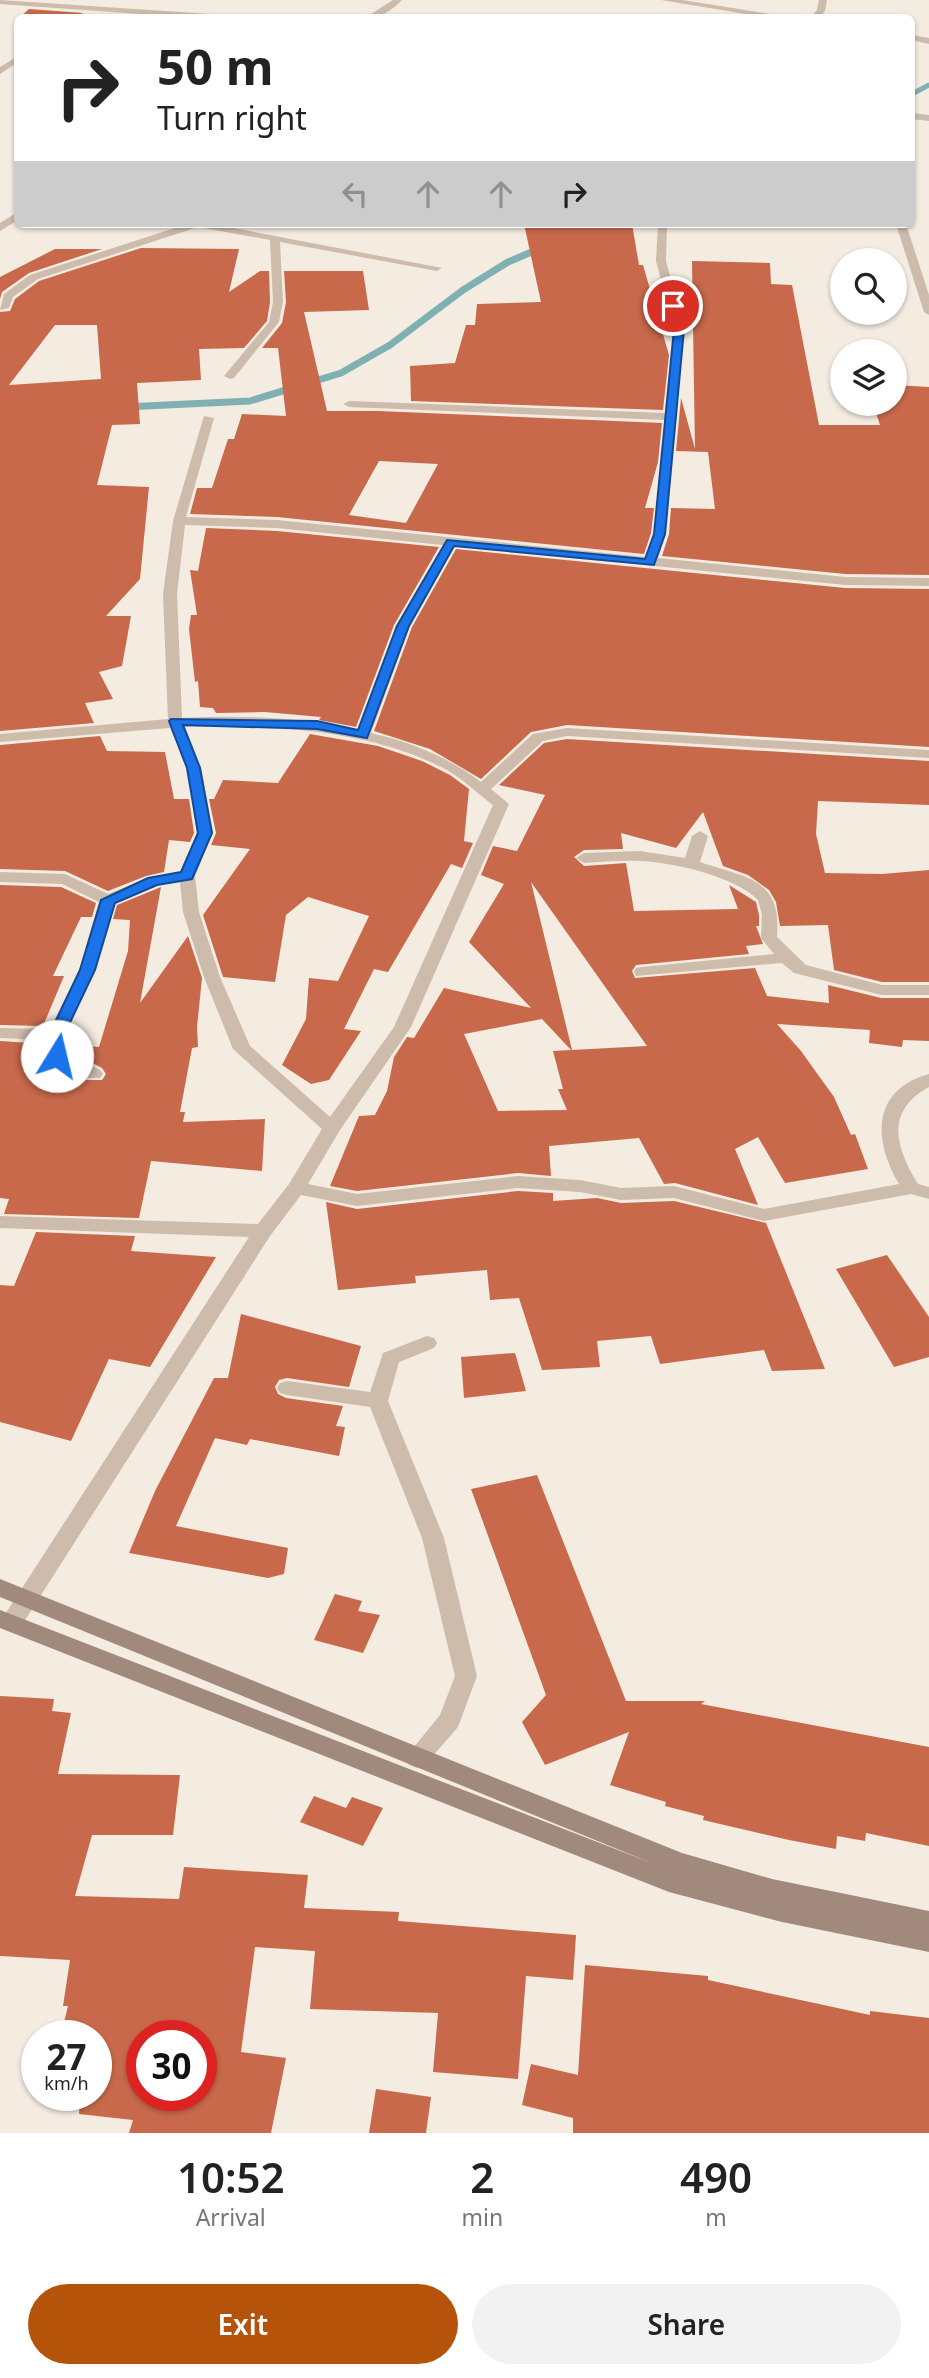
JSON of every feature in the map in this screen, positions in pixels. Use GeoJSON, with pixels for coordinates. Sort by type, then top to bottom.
{"type":"FeatureCollection","features":[{"type":"Feature","properties":{"kind":"main road"},"geometry":{"type":"LineString","coordinates":[[0,1588],[24,1600],[679,1863],[772,1890],[929,1922]]}},
{"type":"Feature","properties":{"kind":"main road"},"geometry":{"type":"LineString","coordinates":[[6,1621],[669,1881],[782,1911],[929,1941]]}},
{"type":"Feature","properties":{"kind":"street"},"geometry":{"type":"LineString","coordinates":[[377,14],[398,0]]}},
{"type":"Feature","properties":{"kind":"street"},"geometry":{"type":"LineString","coordinates":[[665,0],[763,14]]}},
{"type":"Feature","properties":{"kind":"street"},"geometry":{"type":"LineString","coordinates":[[0,2],[183,14]]}},
{"type":"Feature","properties":{"kind":"street"},"geometry":{"type":"LineString","coordinates":[[76,14],[84,7]]}},
{"type":"Feature","properties":{"kind":"street"},"geometry":{"type":"LineString","coordinates":[[0,307],[5,306],[8,296],[34,277],[185,228]]}},
{"type":"Feature","properties":{"kind":"street"},"geometry":{"type":"LineString","coordinates":[[219,228],[437,268]]}},
{"type":"Feature","properties":{"kind":"street"},"geometry":{"type":"LineString","coordinates":[[650,563],[660,534],[679,329],[661,261],[662,228]]}},
{"type":"Feature","properties":{"kind":"street"},"geometry":{"type":"LineString","coordinates":[[902,228],[929,313]]}},
{"type":"Feature","properties":{"kind":"street"},"geometry":{"type":"LineString","coordinates":[[230,376],[274,322],[278,302],[275,238]]}},
{"type":"Feature","properties":{"kind":"street"},"geometry":{"type":"LineString","coordinates":[[349,404],[670,417]]}},
{"type":"Feature","properties":{"kind":"street"},"geometry":{"type":"LineString","coordinates":[[208,418],[179,521],[170,594],[175,721],[194,768],[205,833],[187,876],[195,925],[212,978],[242,1049],[332,1128]]}},
{"type":"Feature","properties":{"kind":"street"},"geometry":{"type":"LineString","coordinates":[[179,521],[277,524],[845,581],[929,582]]}},
{"type":"Feature","properties":{"kind":"street"},"geometry":{"type":"LineString","coordinates":[[363,735],[403,626],[451,542]]}},
{"type":"Feature","properties":{"kind":"street"},"geometry":{"type":"LineString","coordinates":[[0,737],[175,721],[317,725],[424,753],[484,787],[501,804],[402,1027],[332,1128],[296,1188],[263,1231],[24,1600],[6,1621]]}},
{"type":"Feature","properties":{"kind":"street"},"geometry":{"type":"LineString","coordinates":[[484,787],[538,737],[567,732],[929,754]]}},
{"type":"Feature","properties":{"kind":"street"},"geometry":{"type":"LineString","coordinates":[[691,864],[700,836]]}},
{"type":"Feature","properties":{"kind":"street"},"geometry":{"type":"LineString","coordinates":[[584,858],[639,856],[691,864],[739,882],[763,895],[770,910],[769,938],[786,958],[800,969],[882,990],[929,990]]}},
{"type":"Feature","properties":{"kind":"street"},"geometry":{"type":"LineString","coordinates":[[0,877],[65,879],[108,900],[153,881],[187,876]]}},
{"type":"Feature","properties":{"kind":"street"},"geometry":{"type":"LineString","coordinates":[[94,1074],[57,1056],[56,1035],[87,970],[108,900]]}},
{"type":"Feature","properties":{"kind":"street"},"geometry":{"type":"LineString","coordinates":[[642,972],[786,958]]}},
{"type":"Feature","properties":{"kind":"street"},"geometry":{"type":"LineString","coordinates":[[0,1033],[56,1035]]}},
{"type":"Feature","properties":{"kind":"street"},"geometry":{"type":"LineString","coordinates":[[920,1190],[896,1166],[889,1119],[902,1096],[929,1080]]}},
{"type":"Feature","properties":{"kind":"street"},"geometry":{"type":"LineString","coordinates":[[296,1188],[357,1200],[518,1182],[580,1186],[621,1194],[674,1192],[764,1215],[920,1190]]}},
{"type":"Feature","properties":{"kind":"street"},"geometry":{"type":"LineString","coordinates":[[0,1222],[263,1231]]}},
{"type":"Feature","properties":{"kind":"street"},"geometry":{"type":"LineString","coordinates":[[417,1758],[450,1720],[466,1676],[433,1538],[378,1401],[390,1358],[427,1343]]}},
{"type":"Feature","properties":{"kind":"street"},"geometry":{"type":"LineString","coordinates":[[287,1388],[378,1401]]}},
{"type":"Feature","properties":{"kind":"building"},"geometry":{"type":"Polygon","coordinates":[[[29,9],[83,13],[81,14],[23,14],[29,9]]]}},
{"type":"Feature","properties":{"kind":"building"},"geometry":{"type":"Polygon","coordinates":[[[525,228],[633,228],[639,265],[643,265],[669,355],[663,410],[411,401],[410,366],[455,363],[466,325],[475,325],[477,304],[541,302],[525,228]]]}},
{"type":"Feature","properties":{"kind":"building"},"geometry":{"type":"Polygon","coordinates":[[[141,248],[239,249],[229,292],[260,271],[269,271],[270,302],[267,321],[244,348],[199,349],[201,380],[137,383],[140,424],[112,425],[97,485],[149,487],[140,579],[106,616],[131,616],[122,666],[99,672],[113,699],[85,703],[94,723],[0,731],[0,312],[10,311],[15,299],[39,281],[141,248]],[[55,325],[9,385],[101,379],[97,325],[55,325]]]}},
{"type":"Feature","properties":{"kind":"building"},"geometry":{"type":"Polygon","coordinates":[[[55,249],[102,249],[29,273],[2,292],[0,299],[0,277],[55,249]]]}},
{"type":"Feature","properties":{"kind":"building"},"geometry":{"type":"Polygon","coordinates":[[[692,261],[770,263],[771,284],[792,285],[819,425],[880,425],[877,416],[907,416],[907,386],[929,387],[929,575],[845,574],[662,556],[669,534],[671,508],[715,509],[708,452],[676,451],[681,398],[695,449],[692,261]]]}},
{"type":"Feature","properties":{"kind":"building"},"geometry":{"type":"Polygon","coordinates":[[[284,271],[363,271],[369,310],[304,312],[327,411],[662,423],[658,462],[645,508],[654,508],[651,533],[644,554],[277,517],[190,514],[197,488],[212,488],[228,439],[234,439],[242,414],[286,416],[278,348],[262,348],[282,323],[286,302],[284,271]],[[379,461],[349,515],[406,523],[438,464],[379,461]]]}},
{"type":"Feature","properties":{"kind":"building"},"geometry":{"type":"Polygon","coordinates":[[[206,528],[277,531],[439,547],[394,625],[356,727],[319,720],[321,717],[265,712],[216,713],[213,708],[200,707],[189,629],[191,615],[197,615],[190,570],[198,571],[206,528]]]}},
{"type":"Feature","properties":{"kind":"building"},"geometry":{"type":"Polygon","coordinates":[[[456,549],[845,588],[929,589],[929,747],[567,725],[531,732],[481,779],[430,749],[374,731],[412,627],[456,549]]]}},
{"type":"Feature","properties":{"kind":"building"},"geometry":{"type":"Polygon","coordinates":[[[310,734],[378,746],[422,761],[450,775],[469,789],[464,841],[473,843],[462,868],[451,864],[388,972],[374,969],[344,1029],[361,1031],[329,1080],[311,1084],[282,1065],[306,1019],[309,978],[338,981],[369,916],[308,897],[286,915],[275,982],[223,977],[203,915],[250,849],[211,845],[216,833],[209,799],[214,799],[223,780],[278,783],[310,734]]]}},
{"type":"Feature","properties":{"kind":"building"},"geometry":{"type":"Polygon","coordinates":[[[100,736],[107,751],[165,752],[174,799],[189,799],[194,833],[190,842],[169,840],[164,872],[108,891],[65,871],[0,869],[0,745],[100,736]]]}},
{"type":"Feature","properties":{"kind":"building"},"geometry":{"type":"Polygon","coordinates":[[[567,739],[929,761],[929,805],[818,801],[816,834],[825,873],[882,874],[929,870],[929,982],[882,982],[834,970],[828,925],[780,926],[776,902],[769,890],[748,875],[723,866],[703,812],[676,848],[621,833],[623,849],[584,850],[574,857],[584,866],[626,863],[634,911],[738,909],[729,885],[756,902],[759,926],[756,926],[763,944],[746,946],[749,954],[636,965],[632,971],[635,978],[755,968],[767,996],[829,1003],[828,985],[881,998],[929,998],[929,1041],[903,1040],[902,1047],[869,1043],[870,1030],[777,1024],[801,1051],[834,1097],[851,1135],[855,1134],[868,1169],[785,1183],[758,1137],[735,1149],[758,1205],[675,1183],[664,1184],[639,1138],[549,1146],[551,1176],[518,1173],[357,1191],[330,1186],[359,1116],[375,1115],[387,1091],[394,1057],[407,1037],[414,1038],[444,988],[531,1008],[469,942],[504,884],[481,875],[493,846],[517,851],[545,795],[499,785],[544,743],[567,739]],[[531,882],[572,1050],[647,1046],[531,882]],[[542,1019],[464,1034],[498,1111],[567,1110],[558,1089],[563,1089],[553,1051],[571,1050],[542,1019]]]}},
{"type":"Feature","properties":{"kind":"building"},"geometry":{"type":"Polygon","coordinates":[[[0,885],[61,887],[96,903],[92,917],[81,917],[53,976],[64,976],[43,1026],[0,1025],[0,885]]]}},
{"type":"Feature","properties":{"kind":"building"},"geometry":{"type":"Polygon","coordinates":[[[161,887],[140,1003],[188,936],[202,978],[197,1027],[198,1047],[192,1048],[180,1112],[185,1112],[183,1122],[265,1119],[262,1171],[151,1161],[139,1218],[4,1214],[9,1199],[0,1198],[0,1041],[46,1044],[50,1062],[87,1080],[102,1080],[106,1074],[102,1068],[69,1051],[68,1045],[99,1047],[128,951],[130,920],[113,919],[117,905],[161,887]]]}},
{"type":"Feature","properties":{"kind":"building"},"geometry":{"type":"Polygon","coordinates":[[[518,1191],[553,1193],[553,1201],[597,1198],[621,1203],[674,1201],[766,1223],[825,1369],[772,1371],[764,1350],[660,1364],[651,1336],[597,1341],[600,1367],[542,1370],[519,1298],[490,1300],[487,1270],[415,1276],[416,1283],[338,1290],[326,1202],[357,1209],[518,1191]]]}},
{"type":"Feature","properties":{"kind":"building"},"geometry":{"type":"Polygon","coordinates":[[[36,1232],[135,1236],[131,1251],[216,1257],[150,1367],[109,1359],[71,1441],[0,1422],[0,1285],[14,1286],[36,1232]]]}},
{"type":"Feature","properties":{"kind":"building"},"geometry":{"type":"Polygon","coordinates":[[[887,1255],[929,1317],[929,1357],[894,1367],[836,1269],[887,1255]]]}},
{"type":"Feature","properties":{"kind":"building"},"geometry":{"type":"Polygon","coordinates":[[[241,1314],[361,1346],[349,1387],[287,1378],[279,1380],[275,1387],[278,1394],[286,1398],[343,1406],[336,1426],[345,1427],[339,1456],[250,1439],[247,1445],[215,1438],[176,1526],[288,1548],[284,1574],[268,1578],[129,1553],[155,1491],[214,1378],[228,1378],[241,1314]]]}},
{"type":"Feature","properties":{"kind":"building"},"geometry":{"type":"Polygon","coordinates":[[[515,1353],[526,1391],[464,1398],[461,1357],[515,1353]]]}},
{"type":"Feature","properties":{"kind":"building"},"geometry":{"type":"Polygon","coordinates":[[[537,1475],[626,1701],[705,1701],[701,1704],[929,1747],[929,1846],[866,1833],[865,1841],[837,1836],[836,1849],[703,1820],[704,1816],[665,1806],[666,1802],[610,1785],[629,1732],[545,1765],[522,1722],[546,1695],[471,1489],[537,1475]]]}},
{"type":"Feature","properties":{"kind":"building"},"geometry":{"type":"Polygon","coordinates":[[[335,1594],[362,1601],[358,1611],[380,1615],[363,1653],[314,1640],[335,1594]]]}},
{"type":"Feature","properties":{"kind":"building"},"geometry":{"type":"Polygon","coordinates":[[[0,1696],[54,1699],[52,1711],[71,1713],[58,1774],[180,1775],[173,1835],[92,1835],[75,1896],[179,1899],[184,1867],[308,1875],[304,1908],[399,1912],[398,1921],[576,1935],[573,1980],[526,1976],[518,2079],[433,2072],[438,2013],[310,2009],[315,1951],[255,1947],[241,2052],[286,2058],[271,2133],[129,2133],[133,2120],[79,2114],[79,2111],[112,2111],[112,2020],[65,2020],[68,2006],[63,2006],[70,1960],[0,1956],[0,1696]]]}},
{"type":"Feature","properties":{"kind":"building"},"geometry":{"type":"Polygon","coordinates":[[[314,1796],[346,1808],[352,1797],[383,1808],[363,1846],[300,1822],[314,1796]]]}},
{"type":"Feature","properties":{"kind":"building"},"geometry":{"type":"Polygon","coordinates":[[[585,1965],[708,1976],[708,1980],[870,2015],[870,2011],[929,2018],[929,2133],[573,2133],[573,2118],[522,2105],[531,2064],[578,2075],[585,1965]]]}},
{"type":"Feature","properties":{"kind":"building"},"geometry":{"type":"Polygon","coordinates":[[[376,2089],[431,2097],[426,2133],[369,2133],[376,2089]]]}},
{"type":"Feature","properties":{"kind":"waterway"},"geometry":{"type":"LineString","coordinates":[[915,92],[929,85]]}},
{"type":"Feature","properties":{"kind":"waterway"},"geometry":{"type":"LineString","coordinates":[[125,407],[250,401],[341,373],[390,345],[463,290],[508,262],[541,248]]}},
{"type":"Feature","properties":{"kind":"waterway"},"geometry":{"type":"LineString","coordinates":[[537,250],[541,248]]}},
{"type":"Feature","properties":{"kind":"route"},"geometry":{"type":"LineString","coordinates":[[57,1056],[56,1035],[87,970],[108,900],[153,881],[187,876],[205,833],[194,768],[175,721],[317,725],[363,735],[403,626],[451,542],[650,563],[660,534],[679,329],[673,306]]}}]}
